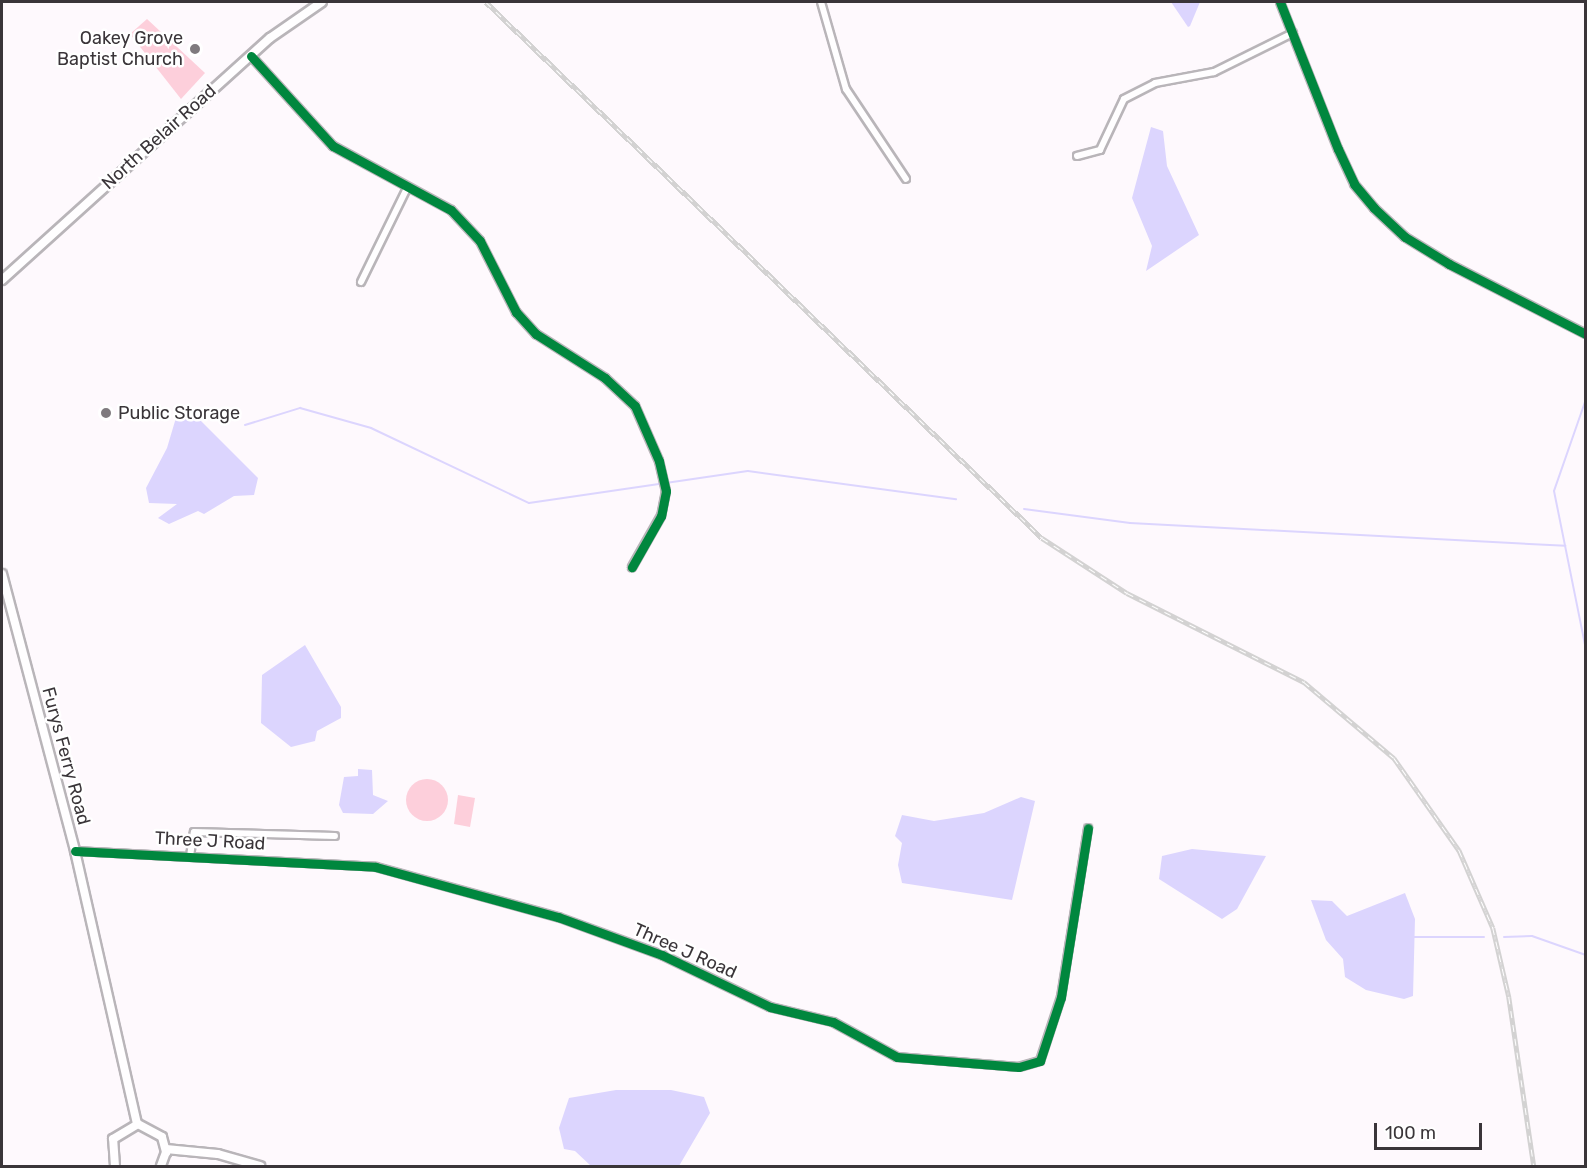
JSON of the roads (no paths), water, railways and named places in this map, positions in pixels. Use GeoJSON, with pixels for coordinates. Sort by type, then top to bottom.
{"type":"FeatureCollection","features":[{"type":"Feature","properties":{"kind":"main road","name":"North Belair Road"},"geometry":{"type":"LineString","coordinates":[[2,280],[251,56],[322,2]]}},
{"type":"Feature","properties":{"kind":"main road","name":"Furys Ferry Road"},"geometry":{"type":"LineString","coordinates":[[2,574],[75,851],[137,1124]]}},
{"type":"Feature","properties":{"kind":"main road"},"geometry":{"type":"LineString","coordinates":[[115,1167],[113,1139],[137,1124],[158,1132],[166,1149],[161,1167]]}},
{"type":"Feature","properties":{"kind":"main road"},"geometry":{"type":"LineString","coordinates":[[166,1149],[218,1154],[260,1167]]}},
{"type":"Feature","properties":{"kind":"street"},"geometry":{"type":"LineString","coordinates":[[821,2],[846,89],[906,179]]}},
{"type":"Feature","properties":{"kind":"street"},"geometry":{"type":"LineString","coordinates":[[1280,2],[1354,184],[1384,218],[1449,264],[1586,334]]}},
{"type":"Feature","properties":{"kind":"street"},"geometry":{"type":"LineString","coordinates":[[1077,156],[1100,150],[1124,99],[1155,83],[1214,72],[1293,33]]}},
{"type":"Feature","properties":{"kind":"street"},"geometry":{"type":"LineString","coordinates":[[251,56],[333,146],[451,210],[469,226],[516,312],[536,334],[605,378],[635,406],[659,461],[666,492],[661,516],[632,567]]}},
{"type":"Feature","properties":{"kind":"street"},"geometry":{"type":"LineString","coordinates":[[361,282],[407,188]]}},
{"type":"Feature","properties":{"kind":"street","name":"Three J Road"},"geometry":{"type":"LineString","coordinates":[[75,851],[376,867],[558,917],[662,955],[770,1007],[833,1022],[897,1057],[1019,1067],[1040,1060],[1061,997],[1088,828]]}},
{"type":"Feature","properties":{"kind":"street"},"geometry":{"type":"LineString","coordinates":[[190,856],[194,832],[335,836]]}},
{"type":"Feature","properties":{"kind":"waterway"},"geometry":{"type":"LineString","coordinates":[[1586,399],[1554,491],[1586,649]]}},
{"type":"Feature","properties":{"kind":"waterway"},"geometry":{"type":"LineString","coordinates":[[245,425],[300,408],[371,428],[529,503],[748,471],[956,499]]}},
{"type":"Feature","properties":{"kind":"waterway"},"geometry":{"type":"LineString","coordinates":[[1024,509],[1130,523],[1565,546]]}},
{"type":"Feature","properties":{"kind":"waterway"},"geometry":{"type":"LineString","coordinates":[[1504,937],[1532,936],[1586,955]]}},
{"type":"Feature","properties":{"kind":"waterway"},"geometry":{"type":"LineString","coordinates":[[1412,937],[1484,937]]}},
{"type":"Feature","properties":{"kind":"railway"},"geometry":{"type":"LineString","coordinates":[[486,2],[1042,538],[1127,593],[1304,682],[1394,758],[1459,850],[1493,928],[1509,997],[1534,1166]]}},
{"type":"Feature","properties":{"kind":"place","name":"Oakey Grove Baptist Church"},"geometry":{"type":"Point","coordinates":[195,49]}},
{"type":"Feature","properties":{"kind":"place","name":"Public Storage"},"geometry":{"type":"Point","coordinates":[106,413]}}]}
